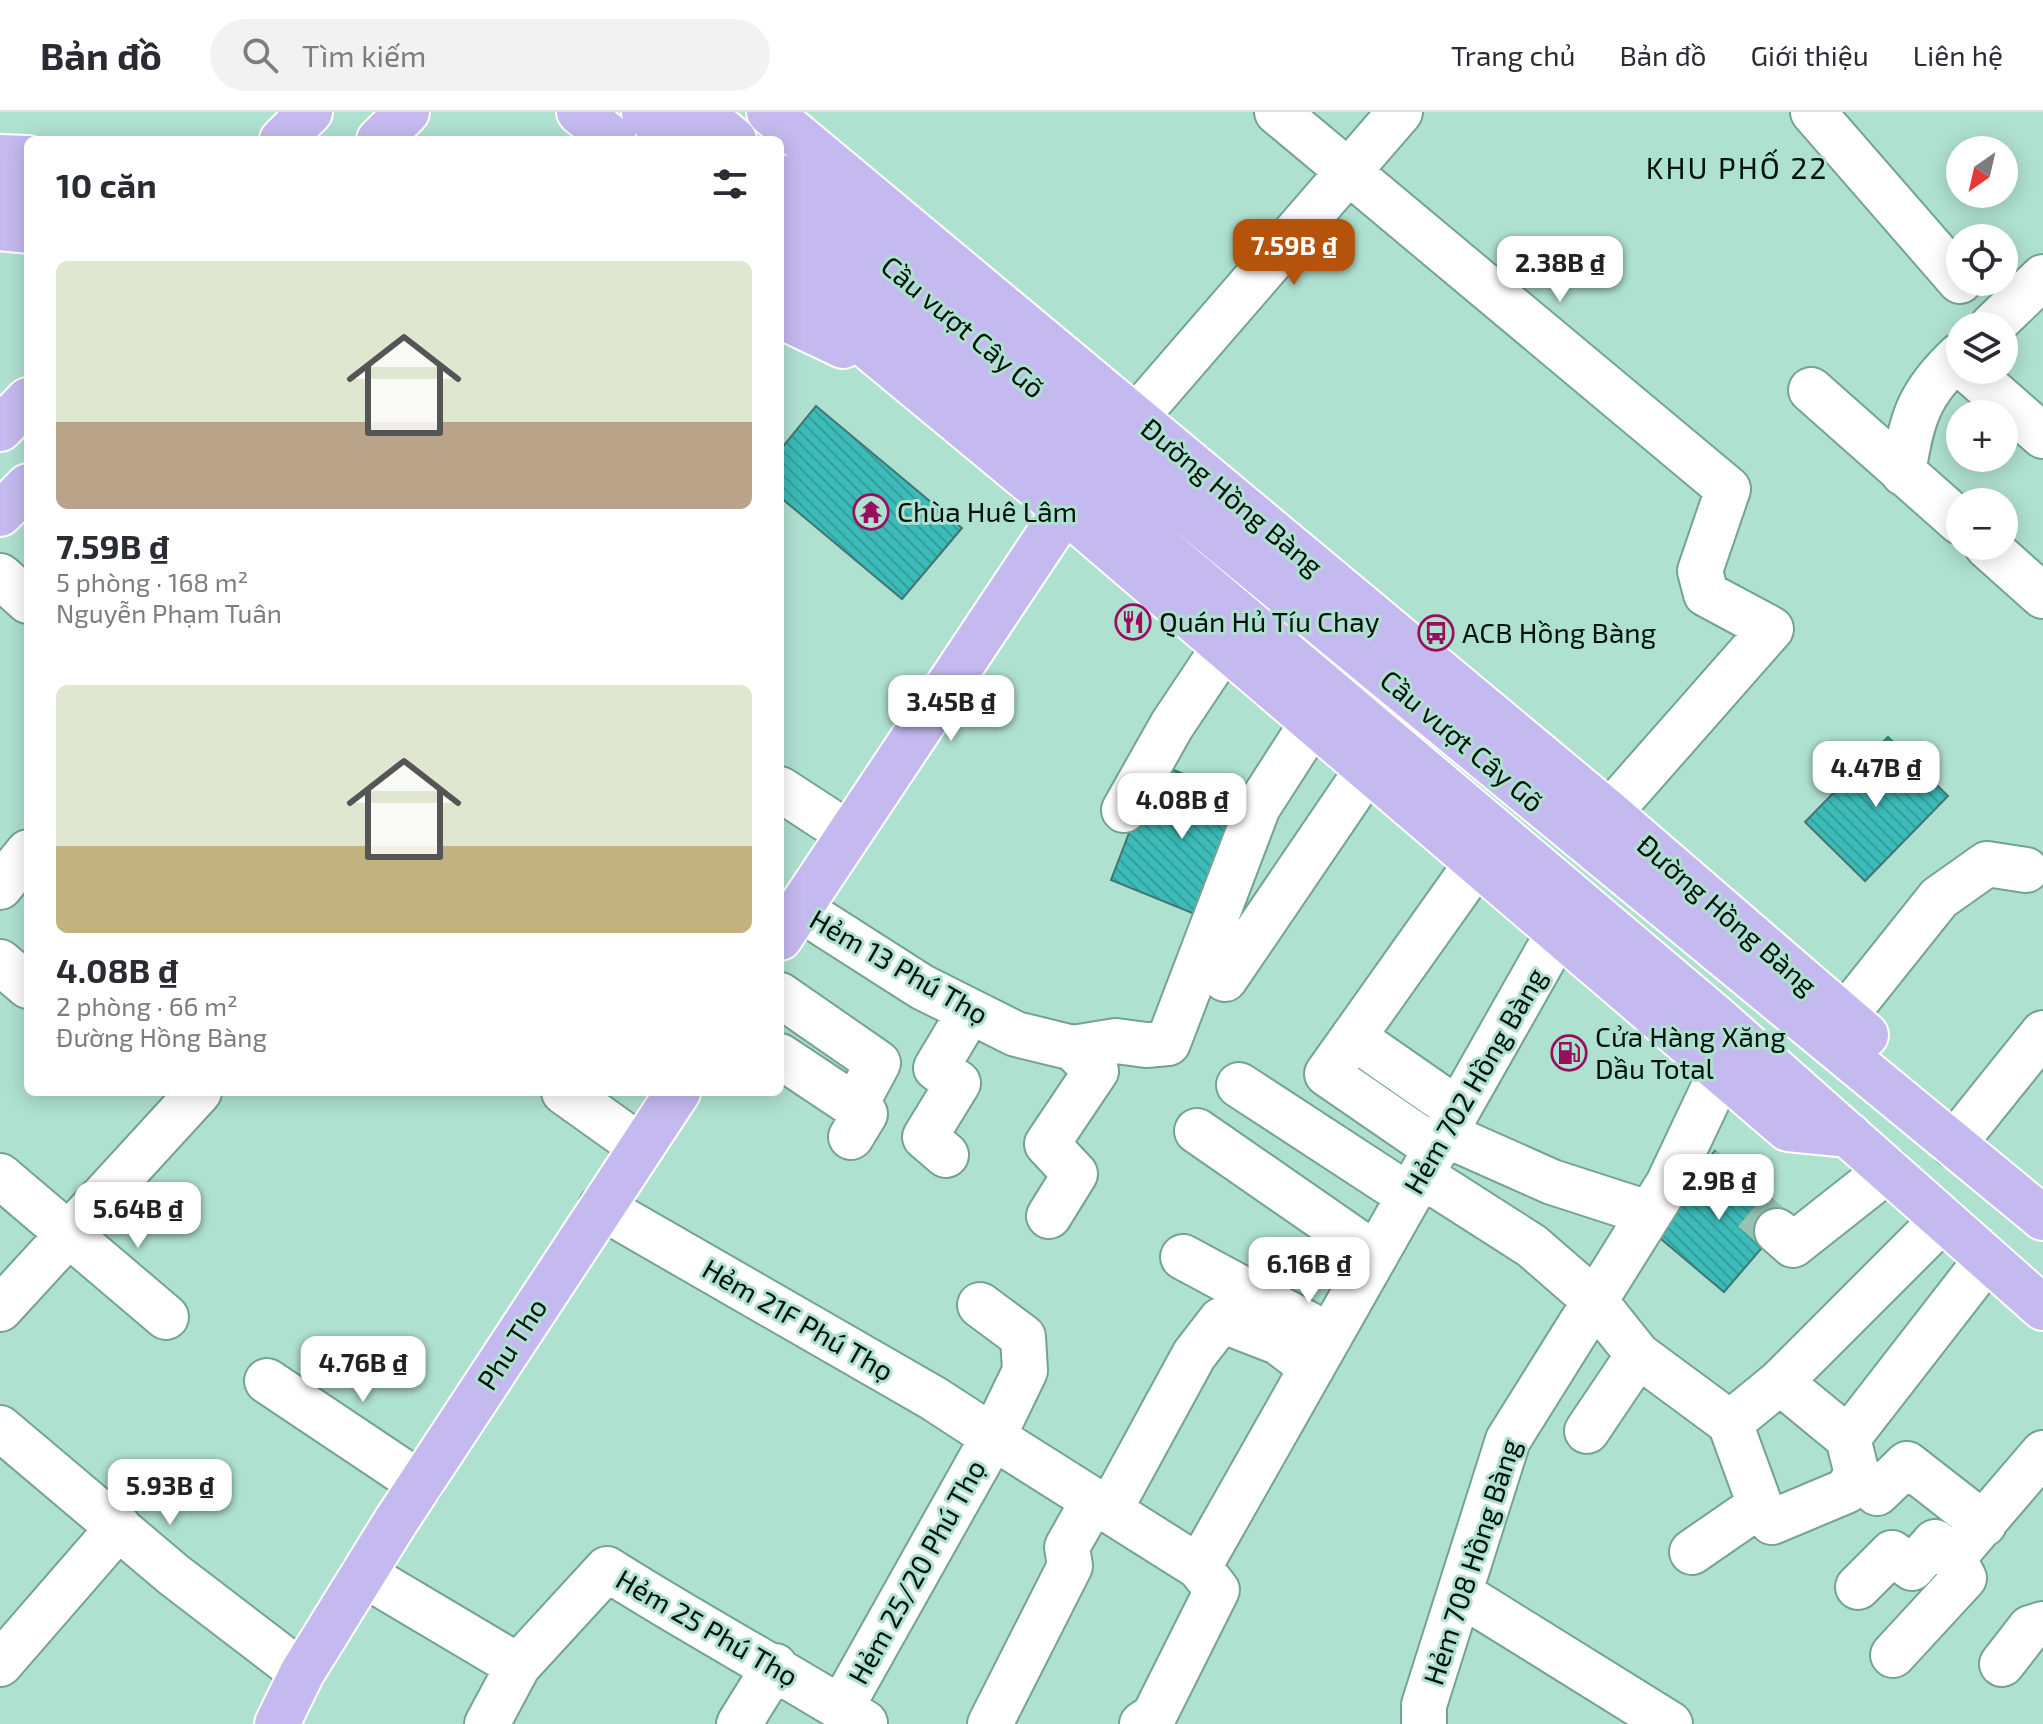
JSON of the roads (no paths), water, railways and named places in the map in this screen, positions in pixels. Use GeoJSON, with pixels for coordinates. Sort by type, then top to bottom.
{"type":"FeatureCollection","features":[{"type":"Feature","properties":{"kind":"main road"},"geometry":{"type":"LineString","coordinates":[[286,136],[310,112]]}},
{"type":"Feature","properties":{"kind":"main road"},"geometry":{"type":"LineString","coordinates":[[383,136],[407,112]]}},
{"type":"Feature","properties":{"kind":"main road"},"geometry":{"type":"LineString","coordinates":[[579,112],[609,136]]}},
{"type":"Feature","properties":{"kind":"main road"},"geometry":{"type":"LineString","coordinates":[[644,112],[672,136]]}},
{"type":"Feature","properties":{"kind":"main road"},"geometry":{"type":"LineString","coordinates":[[700,112],[729,136]]}},
{"type":"Feature","properties":{"kind":"main road","name":"Đường Hồng Bàng"},"geometry":{"type":"LineString","coordinates":[[769,112],[795,151],[1136,417],[1609,813],[1870,1039],[1885,1089]]}},
{"type":"Feature","properties":{"kind":"main road"},"geometry":{"type":"LineString","coordinates":[[0,157],[24,158]]}},
{"type":"Feature","properties":{"kind":"main road","name":"Cầu vượt Cây Gõ"},"geometry":{"type":"LineString","coordinates":[[784,180],[2043,1218]]}},
{"type":"Feature","properties":{"kind":"main road","name":"Cầu vượt Cây Gõ"},"geometry":{"type":"LineString","coordinates":[[784,229],[1713,1015],[2043,1308]]}},
{"type":"Feature","properties":{"kind":"main road","name":"Cầu vượt Cây Gõ"},"geometry":{"type":"LineString","coordinates":[[784,259],[906,330]]}},
{"type":"Feature","properties":{"kind":"main road"},"geometry":{"type":"LineString","coordinates":[[784,277],[1065,510],[1557,935],[1788,1129],[1849,1135]]}},
{"type":"Feature","properties":{"kind":"main road"},"geometry":{"type":"LineString","coordinates":[[784,318],[906,376]]}},
{"type":"Feature","properties":{"kind":"main road"},"geometry":{"type":"LineString","coordinates":[[0,429],[24,404]]}},
{"type":"Feature","properties":{"kind":"main road"},"geometry":{"type":"LineString","coordinates":[[0,514],[24,490]]}},
{"type":"Feature","properties":{"kind":"main road"},"geometry":{"type":"LineString","coordinates":[[790,924],[1065,510]]}},
{"type":"Feature","properties":{"kind":"main road","name":"Phu Tho"},"geometry":{"type":"LineString","coordinates":[[277,1724],[302,1673],[363,1574],[675,1096]]}},
{"type":"Feature","properties":{"kind":"street"},"geometry":{"type":"LineString","coordinates":[[1277,112],[1728,489],[1700,571],[1706,594],[1771,629],[1609,813]]}},
{"type":"Feature","properties":{"kind":"street"},"geometry":{"type":"LineString","coordinates":[[1136,417],[1400,112]]}},
{"type":"Feature","properties":{"kind":"street"},"geometry":{"type":"LineString","coordinates":[[1813,112],[1946,264]]}},
{"type":"Feature","properties":{"kind":"street"},"geometry":{"type":"LineString","coordinates":[[2007,312],[2043,277]]}},
{"type":"Feature","properties":{"kind":"street"},"geometry":{"type":"LineString","coordinates":[[1973,296],[1985,312]]}},
{"type":"Feature","properties":{"kind":"street"},"geometry":{"type":"LineString","coordinates":[[1903,473],[1912,421],[1934,380],[1946,372]]}},
{"type":"Feature","properties":{"kind":"street"},"geometry":{"type":"LineString","coordinates":[[1985,384],[2043,436]]}},
{"type":"Feature","properties":{"kind":"street"},"geometry":{"type":"LineString","coordinates":[[1811,390],[1946,510]]}},
{"type":"Feature","properties":{"kind":"street"},"geometry":{"type":"LineString","coordinates":[[2008,560],[2037,579]]}},
{"type":"Feature","properties":{"kind":"street"},"geometry":{"type":"LineString","coordinates":[[0,576],[24,597]]}},
{"type":"Feature","properties":{"kind":"street"},"geometry":{"type":"LineString","coordinates":[[1124,810],[1172,725],[1224,647]]}},
{"type":"Feature","properties":{"kind":"street"},"geometry":{"type":"LineString","coordinates":[[1073,1048],[1116,1041],[1146,1045],[1168,1043],[1258,807],[1312,723]]}},
{"type":"Feature","properties":{"kind":"street"},"geometry":{"type":"LineString","coordinates":[[1225,979],[1367,770]]}},
{"type":"Feature","properties":{"kind":"street"},"geometry":{"type":"LineString","coordinates":[[784,792],[849,834]]}},
{"type":"Feature","properties":{"kind":"street"},"geometry":{"type":"LineString","coordinates":[[0,887],[24,857]]}},
{"type":"Feature","properties":{"kind":"street"},"geometry":{"type":"LineString","coordinates":[[1476,864],[1353,1037],[1434,1153],[1594,1300],[1638,1355],[1730,1423],[1760,1505],[1772,1522],[1846,1491],[1853,1456],[1987,1259]]}},
{"type":"Feature","properties":{"kind":"street"},"geometry":{"type":"LineString","coordinates":[[1844,1017],[1939,898],[1987,864],[2026,870]]}},
{"type":"Feature","properties":{"kind":"street","name":"Hẻm 13 Phú Thọ"},"geometry":{"type":"LineString","coordinates":[[790,924],[1016,1034],[1073,1048]]}},
{"type":"Feature","properties":{"kind":"street","name":"Hẻm 702 Hồng Bàng"},"geometry":{"type":"LineString","coordinates":[[1199,1567],[1557,935]]}},
{"type":"Feature","properties":{"kind":"street"},"geometry":{"type":"LineString","coordinates":[[0,962],[24,983]]}},
{"type":"Feature","properties":{"kind":"street"},"geometry":{"type":"LineString","coordinates":[[784,998],[878,1063],[853,1121],[784,1060]]}},
{"type":"Feature","properties":{"kind":"street"},"geometry":{"type":"LineString","coordinates":[[946,1155],[925,1137],[958,1083],[936,1068],[970,1011]]}},
{"type":"Feature","properties":{"kind":"street"},"geometry":{"type":"LineString","coordinates":[[1953,1145],[2043,1033]]}},
{"type":"Feature","properties":{"kind":"street"},"geometry":{"type":"LineString","coordinates":[[1049,1216],[1075,1174],[1047,1144],[1096,1071],[1073,1048]]}},
{"type":"Feature","properties":{"kind":"street","name":"Hẻm 708 Hồng Bàng"},"geometry":{"type":"LineString","coordinates":[[1424,1724],[1424,1705],[1508,1440],[1648,1213],[1668,1184],[1692,1158],[1721,1072]]}},
{"type":"Feature","properties":{"kind":"street"},"geometry":{"type":"LineString","coordinates":[[1239,1085],[1434,1153],[1552,1182],[1648,1213]]}},
{"type":"Feature","properties":{"kind":"street"},"geometry":{"type":"LineString","coordinates":[[570,1096],[641,1147]]}},
{"type":"Feature","properties":{"kind":"street"},"geometry":{"type":"LineString","coordinates":[[0,1309],[68,1236],[178,1099]]}},
{"type":"Feature","properties":{"kind":"street"},"geometry":{"type":"LineString","coordinates":[[1197,1131],[1376,1255]]}},
{"type":"Feature","properties":{"kind":"street"},"geometry":{"type":"LineString","coordinates":[[1777,1231],[1793,1245],[1888,1170]]}},
{"type":"Feature","properties":{"kind":"street"},"geometry":{"type":"LineString","coordinates":[[0,1176],[166,1317]]}},
{"type":"Feature","properties":{"kind":"street","name":"Hẻm 21F Phú Thọ"},"geometry":{"type":"LineString","coordinates":[[601,1207],[933,1398],[1199,1567]]}},
{"type":"Feature","properties":{"kind":"street"},"geometry":{"type":"LineString","coordinates":[[1730,1423],[1780,1382],[1943,1219]]}},
{"type":"Feature","properties":{"kind":"street"},"geometry":{"type":"LineString","coordinates":[[1183,1257],[1321,1352]]}},
{"type":"Feature","properties":{"kind":"street","name":"Hẻm 25/20 Phú Thọ"},"geometry":{"type":"LineString","coordinates":[[854,1716],[1025,1371],[1023,1337],[980,1305]]}},
{"type":"Feature","properties":{"kind":"street"},"geometry":{"type":"LineString","coordinates":[[990,1724],[1070,1566],[1067,1547],[1101,1506],[1194,1355],[1221,1320],[1278,1342],[1321,1352]]}},
{"type":"Feature","properties":{"kind":"street"},"geometry":{"type":"LineString","coordinates":[[1587,1431],[1638,1355]]}},
{"type":"Feature","properties":{"kind":"street"},"geometry":{"type":"LineString","coordinates":[[267,1381],[421,1484]]}},
{"type":"Feature","properties":{"kind":"street"},"geometry":{"type":"LineString","coordinates":[[1780,1382],[1853,1456],[1877,1493],[1907,1464],[1984,1524]]}},
{"type":"Feature","properties":{"kind":"street"},"geometry":{"type":"LineString","coordinates":[[0,1428],[174,1575],[302,1673]]}},
{"type":"Feature","properties":{"kind":"street"},"geometry":{"type":"LineString","coordinates":[[1953,1558],[2043,1453]]}},
{"type":"Feature","properties":{"kind":"street"},"geometry":{"type":"LineString","coordinates":[[1692,1552],[1760,1505]]}},
{"type":"Feature","properties":{"kind":"street"},"geometry":{"type":"LineString","coordinates":[[0,1664],[119,1527]]}},
{"type":"Feature","properties":{"kind":"street"},"geometry":{"type":"LineString","coordinates":[[1858,1587],[1892,1553],[1912,1568],[1935,1542],[1953,1558],[1964,1578],[1893,1655]]}},
{"type":"Feature","properties":{"kind":"street"},"geometry":{"type":"LineString","coordinates":[[1142,1724],[1154,1716],[1217,1590],[1199,1567]]}},
{"type":"Feature","properties":{"kind":"street","name":"Hẻm 25 Phú Thọ"},"geometry":{"type":"LineString","coordinates":[[518,1666],[607,1569],[686,1620],[775,1666],[854,1716]]}},
{"type":"Feature","properties":{"kind":"street"},"geometry":{"type":"LineString","coordinates":[[363,1574],[518,1666],[487,1724]]}},
{"type":"Feature","properties":{"kind":"street"},"geometry":{"type":"LineString","coordinates":[[1461,1594],[1670,1724]]}},
{"type":"Feature","properties":{"kind":"street"},"geometry":{"type":"LineString","coordinates":[[2002,1664],[2030,1628],[2043,1624]]}},
{"type":"Feature","properties":{"kind":"street"},"geometry":{"type":"LineString","coordinates":[[739,1724],[775,1666]]}},
{"type":"Feature","properties":{"kind":"tunnel"},"geometry":{"type":"LineString","coordinates":[[1702,1167],[1777,1231]]}},
{"type":"Feature","properties":{"kind":"place","name":"Chùa Huê Lâm"},"geometry":{"type":"Point","coordinates":[871,512]}},
{"type":"Feature","properties":{"kind":"place","name":"Quán Hủ Tíu Chay"},"geometry":{"type":"Point","coordinates":[1133,622]}},
{"type":"Feature","properties":{"kind":"place","name":"ACB Hồng Bàng"},"geometry":{"type":"Point","coordinates":[1436,633]}},
{"type":"Feature","properties":{"kind":"place","name":"Cửa Hàng Xăng Dầu Total"},"geometry":{"type":"Point","coordinates":[1569,1053]}},
{"type":"Feature","properties":{"kind":"district","name":"KHU PHỐ 22"},"geometry":{"type":"Point","coordinates":[1737,169]}}]}
